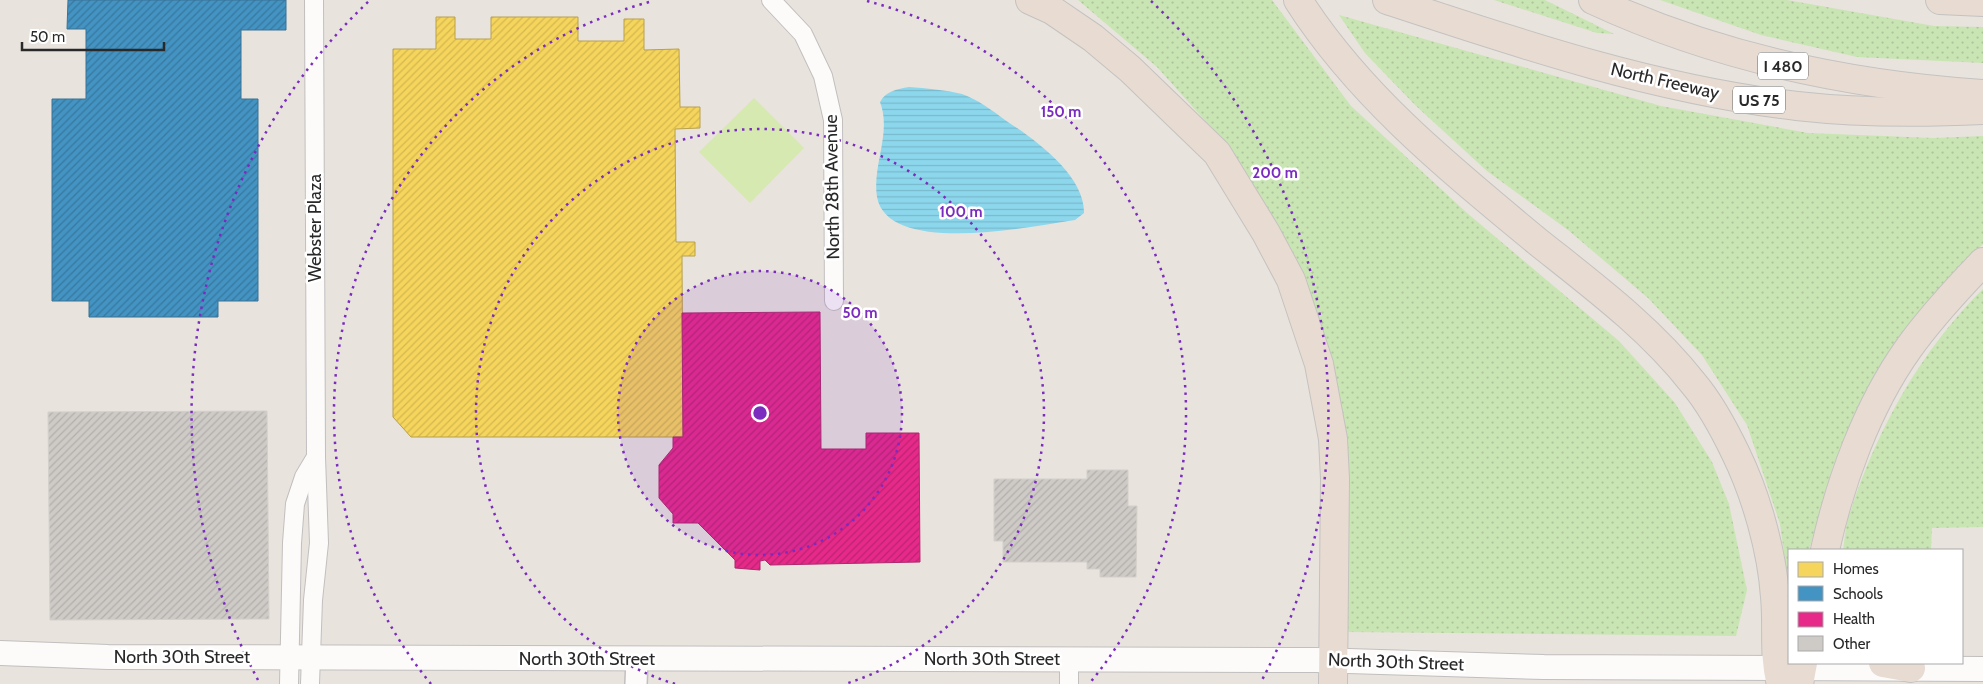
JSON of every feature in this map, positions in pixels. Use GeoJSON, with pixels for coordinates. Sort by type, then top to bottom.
{"type":"FeatureCollection","features":[{"type":"Feature","properties":{"kind":"highway"},"geometry":{"type":"LineString","coordinates":[[1030,0],[1052,10],[1100,44],[1130,69],[1217,153],[1266,233],[1291,280],[1319,364],[1333,439],[1335,480],[1333,672]]}},
{"type":"Feature","properties":{"kind":"highway"},"geometry":{"type":"LineString","coordinates":[[1298,0],[1344,60],[1398,120],[1489,202],[1633,320],[1662,348],[1693,383],[1715,413],[1737,456],[1756,507],[1768,554],[1775,596],[1788,652]]}},
{"type":"Feature","properties":{"kind":"highway","name":"North Freeway"},"geometry":{"type":"LineString","coordinates":[[1386,0],[1596,65],[1726,95],[1797,106],[1866,112],[1913,113],[1983,110]]}},
{"type":"Feature","properties":{"kind":"highway","name":"I 480"},"geometry":{"type":"LineString","coordinates":[[1593,0],[1658,28],[1754,59],[1867,81],[1983,94]]}},
{"type":"Feature","properties":{"kind":"highway"},"geometry":{"type":"LineString","coordinates":[[1940,0],[1983,2]]}},
{"type":"Feature","properties":{"kind":"highway"},"geometry":{"type":"LineString","coordinates":[[1825,549],[1833,513],[1847,469],[1884,390],[1912,344],[1949,298],[1983,262]]}},
{"type":"Feature","properties":{"kind":"highway"},"geometry":{"type":"LineString","coordinates":[[1889,664],[1911,668]]}},
{"type":"Feature","properties":{"kind":"main road","name":"North 30th Street"},"geometry":{"type":"LineString","coordinates":[[0,653],[108,657],[1069,659],[1333,672],[1544,667],[1793,674],[1911,668],[1983,669]]}},
{"type":"Feature","properties":{"kind":"street","name":"Webster Plaza"},"geometry":{"type":"LineString","coordinates":[[289,684],[300,657],[313,600],[319,555],[316,457],[314,0]]}},
{"type":"Feature","properties":{"kind":"street","name":"North 28th Avenue"},"geometry":{"type":"LineString","coordinates":[[771,0],[803,34],[823,76],[833,120],[834,301]]}},
{"type":"Feature","properties":{"kind":"street","name":"Webster Plaza"},"geometry":{"type":"LineString","coordinates":[[310,684],[300,657],[292,544],[295,504],[301,483],[316,457]]}},
{"type":"Feature","properties":{"kind":"street"},"geometry":{"type":"LineString","coordinates":[[636,684],[637,659]]}},
{"type":"Feature","properties":{"kind":"street"},"geometry":{"type":"LineString","coordinates":[[1069,659],[1069,684]]}},
{"type":"Feature","properties":{"kind":"green space"},"geometry":{"type":"Polygon","coordinates":[[[1078,0],[1272,0],[1351,106],[1467,213],[1619,341],[1675,403],[1712,462],[1729,504],[1747,590],[1736,636],[1348,632],[1341,412],[1297,259],[1226,144],[1157,67],[1078,0]]]}},
{"type":"Feature","properties":{"kind":"green space"},"geometry":{"type":"Polygon","coordinates":[[[1494,0],[1545,0],[1614,34],[1597,33],[1494,0]]]}},
{"type":"Feature","properties":{"kind":"green space"},"geometry":{"type":"Polygon","coordinates":[[[1660,0],[1787,0],[1934,26],[1983,27],[1983,63],[1857,57],[1761,35],[1660,0]]]}},
{"type":"Feature","properties":{"kind":"green space"},"geometry":{"type":"Polygon","coordinates":[[[1339,15],[1661,106],[1808,133],[1933,138],[1983,136],[1983,244],[1940,290],[1892,356],[1833,466],[1809,549],[1788,549],[1788,581],[1780,524],[1747,425],[1702,355],[1648,298],[1568,230],[1487,171],[1415,105],[1365,53],[1339,15]]]}},
{"type":"Feature","properties":{"kind":"green space"},"geometry":{"type":"Polygon","coordinates":[[[754,98],[804,148],[750,203],[699,152],[754,98]]]}},
{"type":"Feature","properties":{"kind":"green space"},"geometry":{"type":"Polygon","coordinates":[[[1983,289],[1983,527],[1932,528],[1931,549],[1843,549],[1848,520],[1860,485],[1886,424],[1920,366],[1960,313],[1983,289]]]}},
{"type":"Feature","properties":{"kind":"water"},"geometry":{"type":"Polygon","coordinates":[[[909,87],[942,90],[968,96],[1030,137],[1056,159],[1067,172],[1076,185],[1082,199],[1084,213],[1075,220],[997,231],[965,233],[934,232],[907,227],[887,215],[877,197],[876,185],[884,125],[880,102],[889,93],[909,87]]]}},
{"type":"Feature","properties":{"kind":"building: Homes"},"geometry":{"type":"Polygon","coordinates":[[[436,17],[455,17],[455,39],[491,39],[491,17],[578,17],[578,41],[624,41],[624,19],[644,19],[644,50],[679,49],[680,107],[700,107],[700,128],[675,129],[676,242],[695,242],[695,256],[682,256],[683,437],[411,437],[393,417],[393,49],[436,49],[436,17]]]}},
{"type":"Feature","properties":{"kind":"building: Schools"},"geometry":{"type":"Polygon","coordinates":[[[68,0],[286,0],[286,30],[241,30],[241,99],[258,99],[258,301],[218,301],[218,317],[89,317],[89,301],[52,301],[52,99],[86,99],[86,29],[67,29],[68,0]]]}},
{"type":"Feature","properties":{"kind":"building: Health"},"geometry":{"type":"Polygon","coordinates":[[[820,312],[821,449],[866,449],[866,433],[919,433],[920,562],[770,565],[765,560],[760,561],[760,570],[735,568],[735,560],[698,523],[673,523],[673,514],[659,498],[659,465],[673,448],[673,437],[683,437],[682,313],[820,312]]]}},
{"type":"Feature","properties":{"kind":"building: Other"},"geometry":{"type":"Polygon","coordinates":[[[267,411],[269,619],[50,620],[48,412],[267,411]]]}},
{"type":"Feature","properties":{"kind":"building: Other"},"geometry":{"type":"Polygon","coordinates":[[[1087,470],[1128,470],[1128,506],[1137,506],[1136,577],[1100,577],[1100,569],[1087,569],[1087,562],[1003,562],[1003,541],[994,541],[994,479],[1087,479],[1087,470]]]}}]}
